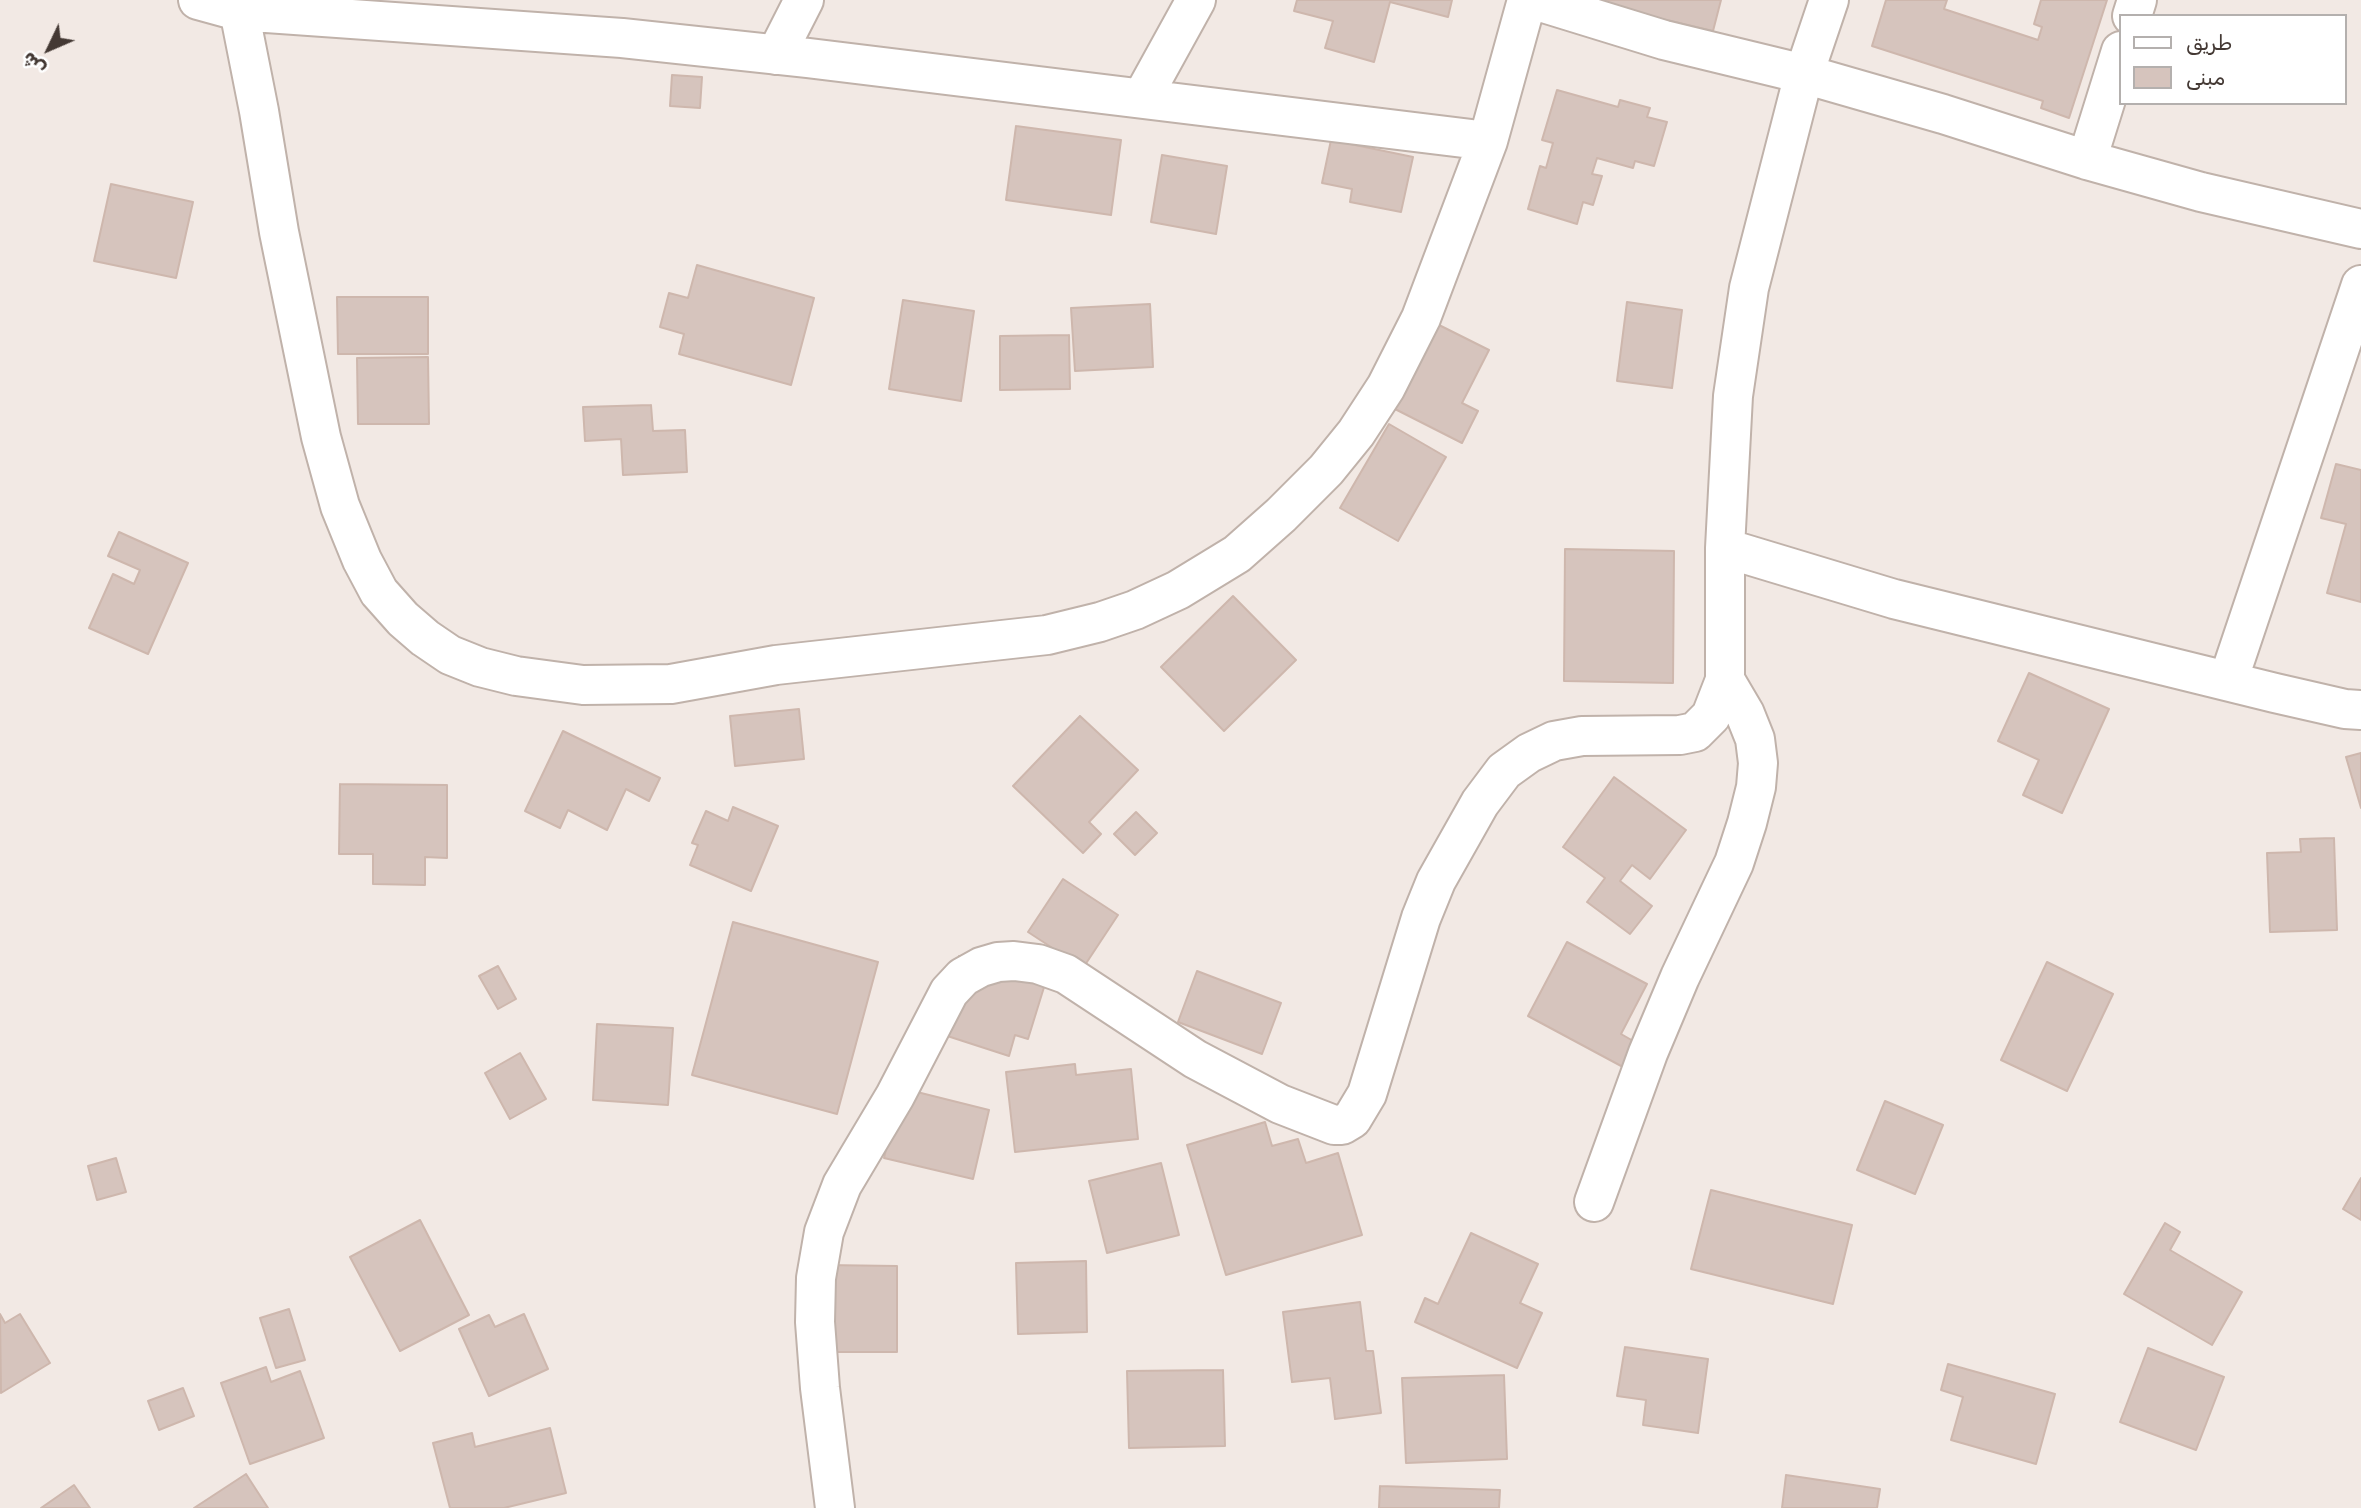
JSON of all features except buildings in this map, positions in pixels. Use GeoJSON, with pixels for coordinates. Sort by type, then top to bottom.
{"type":"FeatureCollection","features":[{"type":"Feature","properties":{"kind":"street"},"geometry":{"type":"LineString","coordinates":[[198,0],[238,5],[481,14],[622,38],[1488,141]]}},
{"type":"Feature","properties":{"kind":"street"},"geometry":{"type":"LineString","coordinates":[[776,55],[804,0]]}},
{"type":"Feature","properties":{"kind":"street"},"geometry":{"type":"LineString","coordinates":[[1142,98],[1196,0]]}},
{"type":"Feature","properties":{"kind":"street"},"geometry":{"type":"LineString","coordinates":[[238,5],[279,232],[321,437],[340,506],[362,560],[379,592],[403,619],[450,654],[480,667],[516,676],[583,685],[671,684],[776,665],[1047,635],[1100,622],[1178,590],[1237,554],[1326,470],[1356,433],[1386,387],[1421,318],[1488,141],[1527,0]]}},
{"type":"Feature","properties":{"kind":"street"},"geometry":{"type":"LineString","coordinates":[[1534,0],[1664,40],[1943,114],[2087,160],[2201,192],[2361,229]]}},
{"type":"Feature","properties":{"kind":"street"},"geometry":{"type":"LineString","coordinates":[[835,1508],[815,1322],[816,1278],[824,1232],[842,1185],[895,1096],[948,992],[963,977],[981,967],[1014,961],[1038,964],[1066,974],[1195,1059],[1280,1104],[1334,1125],[1346,1124],[1359,1110],[1367,1094],[1421,918],[1436,881],[1479,803],[1504,771],[1529,753],[1554,741],[1582,736],[1680,735],[1695,732],[1711,716],[1725,680],[1725,548],[1733,396],[1749,288],[1804,75],[1829,0]]}},
{"type":"Feature","properties":{"kind":"street"},"geometry":{"type":"LineString","coordinates":[[2087,160],[2120,54]]}},
{"type":"Feature","properties":{"kind":"street"},"geometry":{"type":"LineString","coordinates":[[2228,681],[2361,285]]}},
{"type":"Feature","properties":{"kind":"street"},"geometry":{"type":"LineString","coordinates":[[1725,548],[1894,599],[2345,709],[2361,710]]}},
{"type":"Feature","properties":{"kind":"street"},"geometry":{"type":"LineString","coordinates":[[1594,1202],[1648,1053],[1734,863],[1747,823],[1757,775],[1755,739],[1745,714],[1725,680]]}}]}
